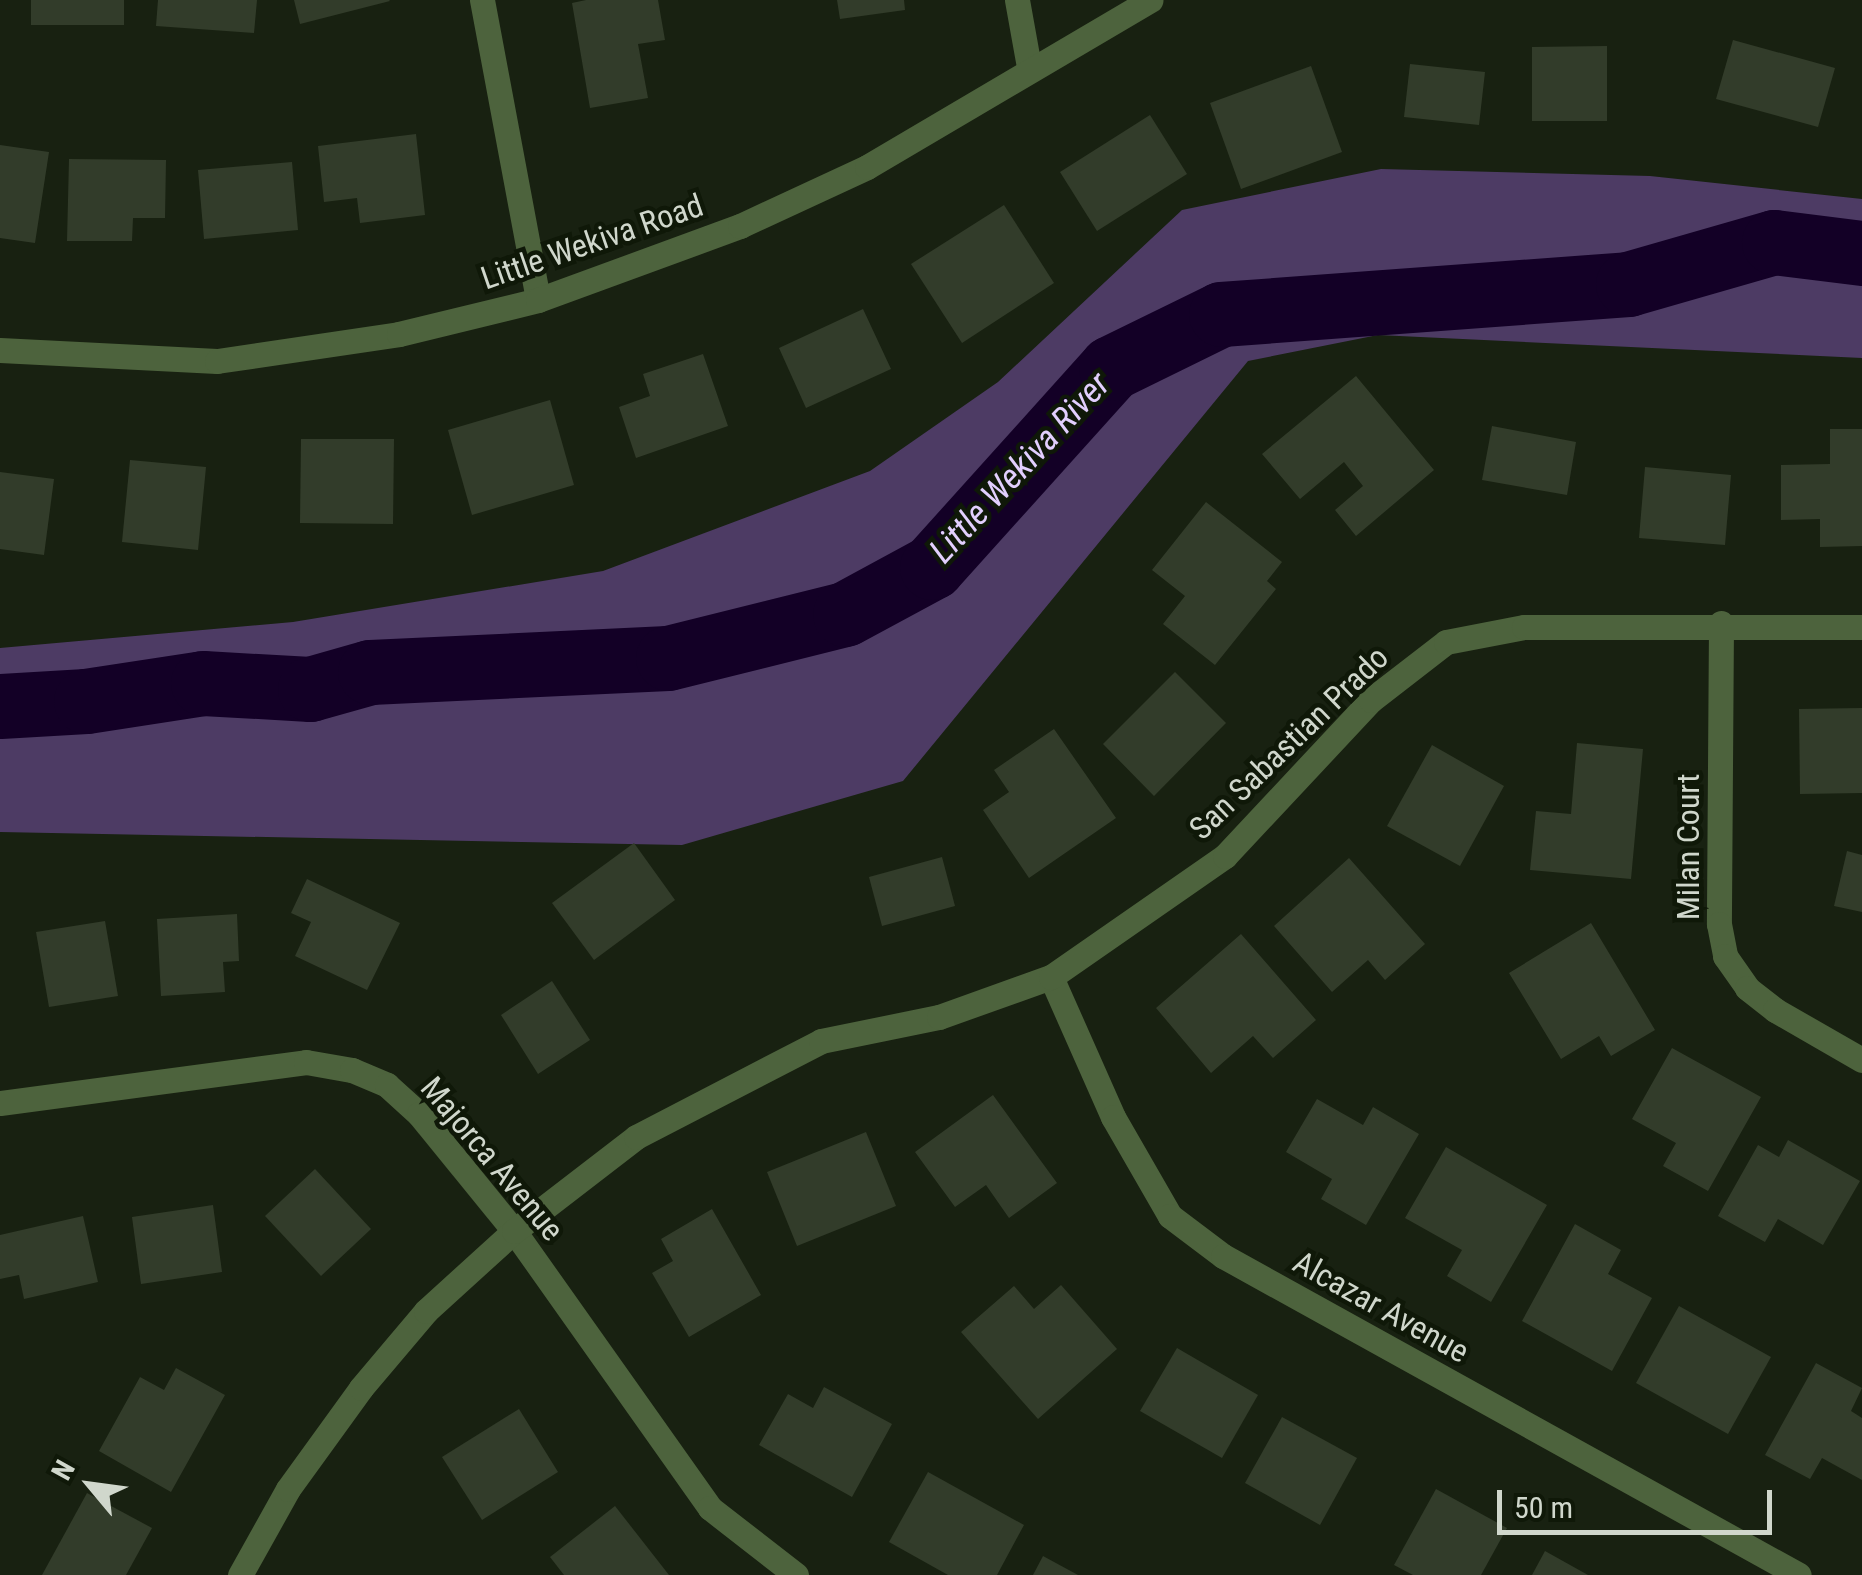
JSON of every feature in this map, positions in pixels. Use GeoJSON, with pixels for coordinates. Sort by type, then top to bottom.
{"type":"FeatureCollection","features":[{"type":"Feature","properties":{"kind":"street"},"geometry":{"type":"LineString","coordinates":[[482,0],[538,300]]}},
{"type":"Feature","properties":{"kind":"street"},"geometry":{"type":"LineString","coordinates":[[1017,0],[1029,67]]}},
{"type":"Feature","properties":{"kind":"street","name":"Little Wekiva Road"},"geometry":{"type":"LineString","coordinates":[[0,350],[217,361],[398,334],[538,300],[740,226],[868,167],[1029,67],[1150,0]]}},
{"type":"Feature","properties":{"kind":"street","name":"San Sabastian Prado"},"geometry":{"type":"LineString","coordinates":[[240,1575],[288,1489],[361,1388],[426,1310],[514,1231],[636,1137],[822,1041],[938,1017],[1051,977],[1225,856],[1371,700],[1446,642],[1524,626],[1721,622],[1862,627]]}},
{"type":"Feature","properties":{"kind":"street","name":"Milan Court"},"geometry":{"type":"LineString","coordinates":[[1721,622],[1719,924],[1726,956],[1746,988],[1775,1010],[1862,1060]]}},
{"type":"Feature","properties":{"kind":"street","name":"Alcazar Avenue"},"geometry":{"type":"LineString","coordinates":[[1051,977],[1113,1116],[1170,1216],[1222,1256],[1799,1575]]}},
{"type":"Feature","properties":{"kind":"street","name":"Majorca Avenue"},"geometry":{"type":"LineString","coordinates":[[0,1103],[306,1062],[352,1070],[387,1085],[420,1114],[514,1231],[710,1508],[796,1575]]}},
{"type":"Feature","properties":{"kind":"shaded area"},"geometry":{"type":"Polygon","coordinates":[[[1381,169],[1650,176],[1862,199],[1862,358],[1378,335],[1248,361],[903,781],[682,845],[0,832],[0,648],[293,622],[603,571],[870,471],[998,382],[1182,210],[1381,169]]]}},
{"type":"Feature","properties":{"kind":"building"},"geometry":{"type":"Polygon","coordinates":[[[31,0],[124,0],[124,25],[31,25],[31,0]]]}},
{"type":"Feature","properties":{"kind":"building"},"geometry":{"type":"Polygon","coordinates":[[[158,0],[257,0],[254,33],[156,26],[158,0]]]}},
{"type":"Feature","properties":{"kind":"building"},"geometry":{"type":"Polygon","coordinates":[[[294,0],[389,0],[390,1],[300,24],[294,0]]]}},
{"type":"Feature","properties":{"kind":"building"},"geometry":{"type":"Polygon","coordinates":[[[658,0],[665,40],[638,44],[648,98],[590,108],[572,3],[658,0]]]}},
{"type":"Feature","properties":{"kind":"building"},"geometry":{"type":"Polygon","coordinates":[[[837,0],[904,0],[905,10],[840,19],[837,0]]]}},
{"type":"Feature","properties":{"kind":"building"},"geometry":{"type":"Polygon","coordinates":[[[1733,40],[1835,68],[1818,127],[1716,99],[1733,40]]]}},
{"type":"Feature","properties":{"kind":"building"},"geometry":{"type":"Polygon","coordinates":[[[1607,46],[1607,121],[1532,121],[1532,47],[1607,46]]]}},
{"type":"Feature","properties":{"kind":"building"},"geometry":{"type":"Polygon","coordinates":[[[1410,64],[1485,72],[1479,125],[1404,117],[1410,64]]]}},
{"type":"Feature","properties":{"kind":"building"},"geometry":{"type":"Polygon","coordinates":[[[1311,66],[1342,152],[1241,189],[1210,103],[1311,66]]]}},
{"type":"Feature","properties":{"kind":"building"},"geometry":{"type":"Polygon","coordinates":[[[1150,115],[1187,174],[1097,231],[1060,172],[1150,115]]]}},
{"type":"Feature","properties":{"kind":"building"},"geometry":{"type":"Polygon","coordinates":[[[416,134],[425,215],[360,223],[357,198],[324,202],[318,146],[416,134]]]}},
{"type":"Feature","properties":{"kind":"building"},"geometry":{"type":"Polygon","coordinates":[[[0,145],[49,152],[35,243],[0,238],[0,145]]]}},
{"type":"Feature","properties":{"kind":"building"},"geometry":{"type":"Polygon","coordinates":[[[69,159],[166,160],[165,218],[133,218],[132,241],[67,241],[69,159]]]}},
{"type":"Feature","properties":{"kind":"building"},"geometry":{"type":"Polygon","coordinates":[[[292,162],[298,230],[204,239],[198,170],[292,162]]]}},
{"type":"Feature","properties":{"kind":"building"},"geometry":{"type":"Polygon","coordinates":[[[1004,205],[1054,283],[962,343],[911,264],[1004,205]]]}},
{"type":"Feature","properties":{"kind":"building"},"geometry":{"type":"Polygon","coordinates":[[[863,309],[891,369],[806,408],[779,348],[863,309]]]}},
{"type":"Feature","properties":{"kind":"building"},"geometry":{"type":"Polygon","coordinates":[[[703,354],[728,426],[636,458],[619,407],[650,396],[643,374],[703,354]]]}},
{"type":"Feature","properties":{"kind":"building"},"geometry":{"type":"Polygon","coordinates":[[[1356,376],[1434,470],[1356,536],[1335,510],[1363,486],[1344,462],[1300,499],[1262,454],[1356,376]]]}},
{"type":"Feature","properties":{"kind":"building"},"geometry":{"type":"Polygon","coordinates":[[[550,400],[574,485],[472,515],[448,430],[550,400]]]}},
{"type":"Feature","properties":{"kind":"building"},"geometry":{"type":"Polygon","coordinates":[[[1492,426],[1576,442],[1567,495],[1482,480],[1492,426]]]}},
{"type":"Feature","properties":{"kind":"building"},"geometry":{"type":"Polygon","coordinates":[[[1830,429],[1862,429],[1862,546],[1820,547],[1820,519],[1781,520],[1781,465],[1830,464],[1830,429]]]}},
{"type":"Feature","properties":{"kind":"building"},"geometry":{"type":"Polygon","coordinates":[[[301,439],[394,439],[393,524],[300,523],[301,439]]]}},
{"type":"Feature","properties":{"kind":"building"},"geometry":{"type":"Polygon","coordinates":[[[130,460],[206,467],[198,550],[122,542],[130,460]]]}},
{"type":"Feature","properties":{"kind":"building"},"geometry":{"type":"Polygon","coordinates":[[[1645,467],[1731,475],[1725,545],[1639,538],[1645,467]]]}},
{"type":"Feature","properties":{"kind":"building"},"geometry":{"type":"Polygon","coordinates":[[[0,472],[54,479],[44,555],[0,549],[0,472]]]}},
{"type":"Feature","properties":{"kind":"building"},"geometry":{"type":"Polygon","coordinates":[[[1206,502],[1282,562],[1267,581],[1276,589],[1215,665],[1163,624],[1185,596],[1152,570],[1206,502]]]}},
{"type":"Feature","properties":{"kind":"building"},"geometry":{"type":"Polygon","coordinates":[[[1175,672],[1226,723],[1154,796],[1103,744],[1175,672]]]}},
{"type":"Feature","properties":{"kind":"building"},"geometry":{"type":"Polygon","coordinates":[[[1862,708],[1862,793],[1800,794],[1799,709],[1862,708]]]}},
{"type":"Feature","properties":{"kind":"building"},"geometry":{"type":"Polygon","coordinates":[[[1054,729],[1116,818],[1029,878],[983,810],[1009,792],[994,770],[1054,729]]]}},
{"type":"Feature","properties":{"kind":"building"},"geometry":{"type":"Polygon","coordinates":[[[1577,743],[1643,749],[1631,879],[1530,870],[1536,811],[1571,814],[1577,743]]]}},
{"type":"Feature","properties":{"kind":"building"},"geometry":{"type":"Polygon","coordinates":[[[1432,745],[1504,786],[1460,866],[1387,826],[1432,745]]]}},
{"type":"Feature","properties":{"kind":"building"},"geometry":{"type":"Polygon","coordinates":[[[634,843],[675,900],[594,960],[552,903],[634,843]]]}},
{"type":"Feature","properties":{"kind":"building"},"geometry":{"type":"Polygon","coordinates":[[[1847,851],[1862,855],[1862,912],[1834,906],[1847,851]]]}},
{"type":"Feature","properties":{"kind":"building"},"geometry":{"type":"Polygon","coordinates":[[[942,857],[955,906],[882,926],[869,877],[942,857]]]}},
{"type":"Feature","properties":{"kind":"building"},"geometry":{"type":"Polygon","coordinates":[[[1349,858],[1425,944],[1385,980],[1368,960],[1332,992],[1274,926],[1349,858]]]}},
{"type":"Feature","properties":{"kind":"building"},"geometry":{"type":"Polygon","coordinates":[[[307,879],[400,923],[367,990],[295,956],[311,922],[291,913],[307,879]]]}},
{"type":"Feature","properties":{"kind":"building"},"geometry":{"type":"Polygon","coordinates":[[[237,914],[239,961],[223,962],[225,992],[161,996],[157,919],[237,914]]]}},
{"type":"Feature","properties":{"kind":"building"},"geometry":{"type":"Polygon","coordinates":[[[105,921],[118,996],[49,1007],[36,932],[105,921]]]}},
{"type":"Feature","properties":{"kind":"building"},"geometry":{"type":"Polygon","coordinates":[[[1591,923],[1655,1030],[1611,1056],[1599,1036],[1561,1059],[1509,973],[1591,923]]]}},
{"type":"Feature","properties":{"kind":"building"},"geometry":{"type":"Polygon","coordinates":[[[1241,934],[1316,1020],[1273,1058],[1253,1036],[1211,1073],[1156,1008],[1241,934]]]}},
{"type":"Feature","properties":{"kind":"building"},"geometry":{"type":"Polygon","coordinates":[[[552,981],[590,1040],[538,1074],[501,1015],[552,981]]]}},
{"type":"Feature","properties":{"kind":"building"},"geometry":{"type":"Polygon","coordinates":[[[1672,1048],[1761,1097],[1708,1191],[1663,1166],[1676,1143],[1632,1119],[1672,1048]]]}},
{"type":"Feature","properties":{"kind":"building"},"geometry":{"type":"Polygon","coordinates":[[[993,1095],[1057,1183],[1009,1218],[986,1185],[955,1207],[915,1152],[993,1095]]]}},
{"type":"Feature","properties":{"kind":"building"},"geometry":{"type":"Polygon","coordinates":[[[1317,1099],[1363,1125],[1373,1107],[1419,1134],[1366,1225],[1321,1199],[1332,1179],[1286,1152],[1317,1099]]]}},
{"type":"Feature","properties":{"kind":"building"},"geometry":{"type":"Polygon","coordinates":[[[866,1132],[896,1206],[797,1246],[767,1172],[866,1132]]]}},
{"type":"Feature","properties":{"kind":"building"},"geometry":{"type":"Polygon","coordinates":[[[1788,1140],[1860,1181],[1823,1245],[1778,1219],[1765,1242],[1718,1216],[1758,1145],[1779,1157],[1788,1140]]]}},
{"type":"Feature","properties":{"kind":"building"},"geometry":{"type":"Polygon","coordinates":[[[1446,1147],[1547,1205],[1491,1302],[1447,1276],[1462,1250],[1405,1218],[1446,1147]]]}},
{"type":"Feature","properties":{"kind":"building"},"geometry":{"type":"Polygon","coordinates":[[[315,1169],[371,1229],[321,1276],[265,1216],[315,1169]]]}},
{"type":"Feature","properties":{"kind":"building"},"geometry":{"type":"Polygon","coordinates":[[[213,1205],[222,1272],[141,1284],[132,1217],[213,1205]]]}},
{"type":"Feature","properties":{"kind":"building"},"geometry":{"type":"Polygon","coordinates":[[[712,1209],[761,1295],[689,1337],[652,1273],[673,1261],[661,1239],[712,1209]]]}},
{"type":"Feature","properties":{"kind":"building"},"geometry":{"type":"Polygon","coordinates":[[[83,1216],[98,1282],[24,1299],[19,1275],[0,1279],[0,1235],[83,1216]]]}},
{"type":"Feature","properties":{"kind":"building"},"geometry":{"type":"Polygon","coordinates":[[[1575,1224],[1621,1250],[1608,1274],[1652,1298],[1612,1371],[1522,1321],[1575,1224]]]}},
{"type":"Feature","properties":{"kind":"building"},"geometry":{"type":"Polygon","coordinates":[[[1061,1285],[1117,1349],[1038,1419],[961,1332],[1014,1286],[1034,1309],[1061,1285]]]}},
{"type":"Feature","properties":{"kind":"building"},"geometry":{"type":"Polygon","coordinates":[[[1679,1306],[1771,1357],[1728,1434],[1636,1383],[1679,1306]]]}},
{"type":"Feature","properties":{"kind":"building"},"geometry":{"type":"Polygon","coordinates":[[[1177,1348],[1258,1395],[1222,1458],[1140,1411],[1177,1348]]]}},
{"type":"Feature","properties":{"kind":"building"},"geometry":{"type":"Polygon","coordinates":[[[1816,1363],[1862,1388],[1851,1411],[1862,1418],[1862,1480],[1822,1458],[1810,1479],[1765,1455],[1816,1363]]]}},
{"type":"Feature","properties":{"kind":"building"},"geometry":{"type":"Polygon","coordinates":[[[176,1368],[225,1395],[171,1492],[99,1451],[140,1377],[164,1390],[176,1368]]]}},
{"type":"Feature","properties":{"kind":"building"},"geometry":{"type":"Polygon","coordinates":[[[824,1387],[892,1424],[852,1497],[759,1445],[788,1394],[813,1408],[824,1387]]]}},
{"type":"Feature","properties":{"kind":"building"},"geometry":{"type":"Polygon","coordinates":[[[519,1409],[558,1472],[482,1520],[442,1457],[519,1409]]]}},
{"type":"Feature","properties":{"kind":"building"},"geometry":{"type":"Polygon","coordinates":[[[1282,1417],[1357,1458],[1320,1525],[1245,1483],[1282,1417]]]}},
{"type":"Feature","properties":{"kind":"building"},"geometry":{"type":"Polygon","coordinates":[[[928,1472],[1024,1525],[997,1575],[948,1575],[889,1542],[928,1472]]]}},
{"type":"Feature","properties":{"kind":"building"},"geometry":{"type":"Polygon","coordinates":[[[1436,1489],[1507,1528],[1481,1575],[1413,1575],[1394,1565],[1436,1489]]]}},
{"type":"Feature","properties":{"kind":"building"},"geometry":{"type":"Polygon","coordinates":[[[87,1493],[152,1528],[126,1575],[42,1575],[87,1493]]]}},
{"type":"Feature","properties":{"kind":"building"},"geometry":{"type":"Polygon","coordinates":[[[615,1506],[669,1575],[564,1575],[550,1557],[615,1506]]]}},
{"type":"Feature","properties":{"kind":"building"},"geometry":{"type":"Polygon","coordinates":[[[1545,1551],[1588,1575],[1532,1575],[1545,1551]]]}},
{"type":"Feature","properties":{"kind":"building"},"geometry":{"type":"Polygon","coordinates":[[[1043,1556],[1078,1575],[1033,1575],[1043,1556]]]}},
{"type":"Feature","properties":{"kind":"waterway","name":"Little Wekiva River"},"geometry":{"type":"LineString","coordinates":[[0,706],[86,701],[203,683],[310,689],[370,672],[668,658],[845,614],[932,567],[1111,368],[1221,314],[1628,284],[1774,242],[1862,253]]}}]}
